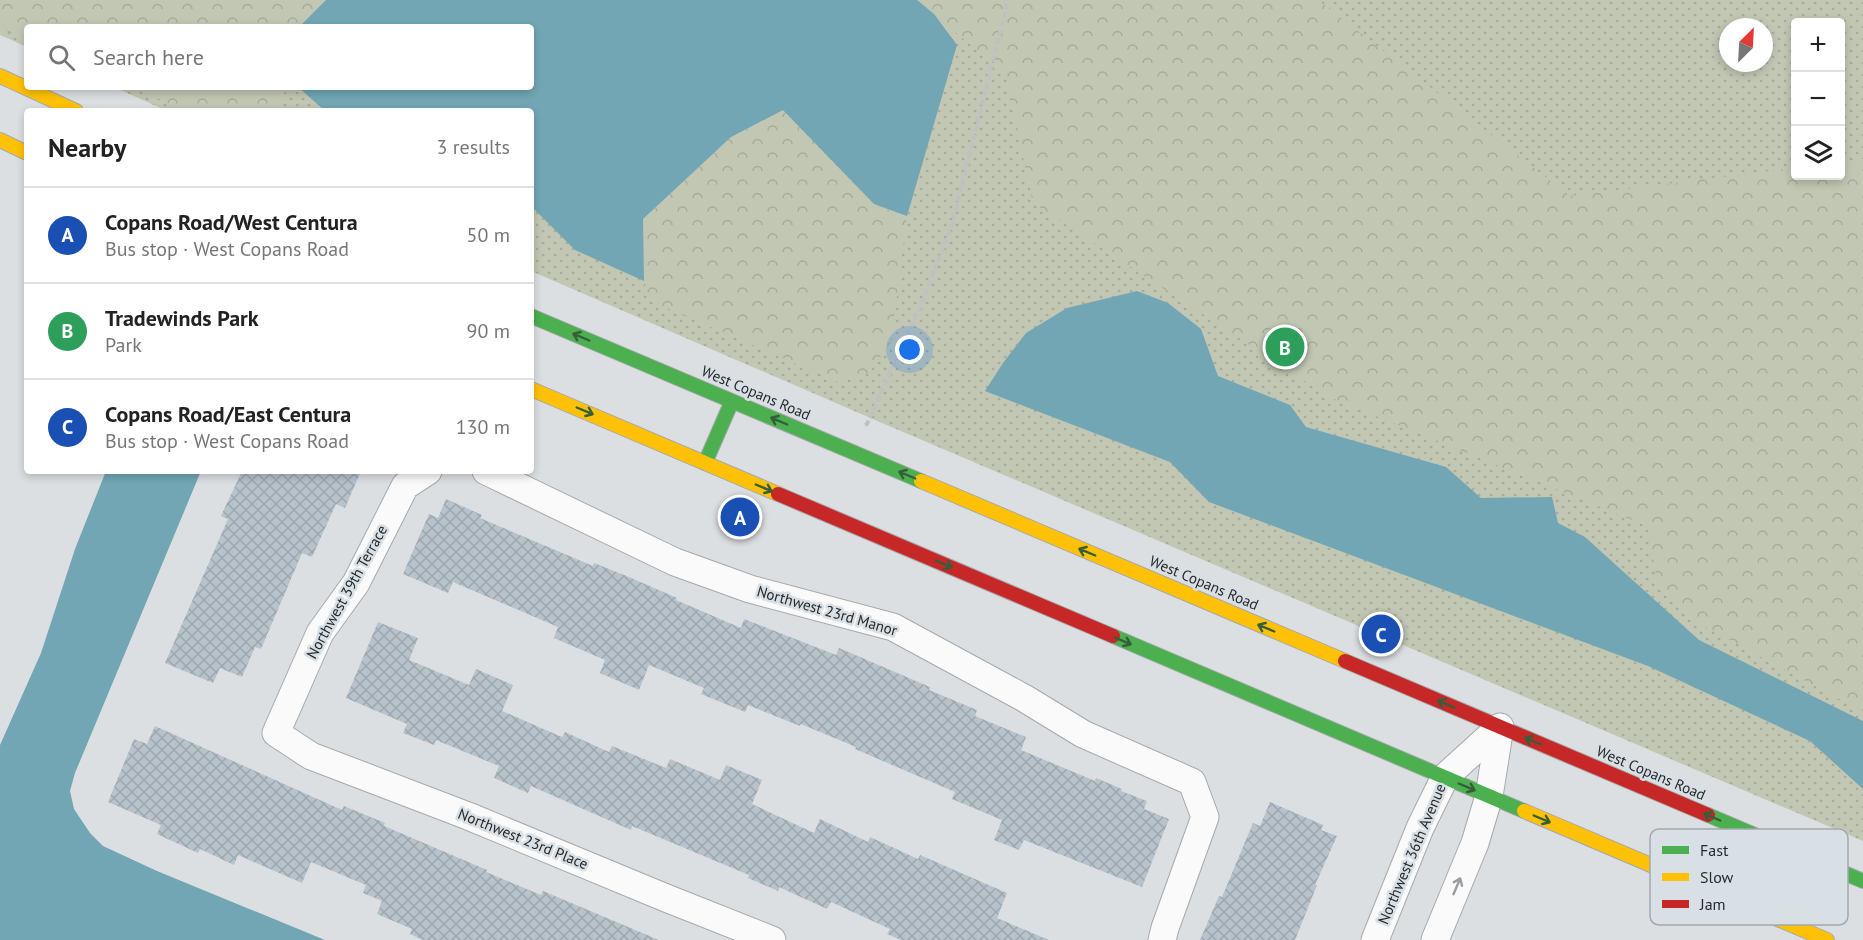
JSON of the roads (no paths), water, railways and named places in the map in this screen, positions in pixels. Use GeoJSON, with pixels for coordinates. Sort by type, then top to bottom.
{"type":"FeatureCollection","features":[{"type":"Feature","properties":{"kind":"main road"},"geometry":{"type":"LineString","coordinates":[[0,76],[24,87]]}},
{"type":"Feature","properties":{"kind":"main road"},"geometry":{"type":"LineString","coordinates":[[30,90],[69,108]]}},
{"type":"Feature","properties":{"kind":"main road"},"geometry":{"type":"LineString","coordinates":[[0,140],[24,152]]}},
{"type":"Feature","properties":{"kind":"main road","name":"West Copans Road"},"geometry":{"type":"LineString","coordinates":[[534,317],[1740,829]]}},
{"type":"Feature","properties":{"kind":"main road"},"geometry":{"type":"LineString","coordinates":[[534,389],[1650,865]]}},
{"type":"Feature","properties":{"kind":"main road"},"geometry":{"type":"LineString","coordinates":[[705,462],[732,401]]}},
{"type":"Feature","properties":{"kind":"main road","name":"West Copans Road"},"geometry":{"type":"LineString","coordinates":[[1848,875],[1863,881]]}},
{"type":"Feature","properties":{"kind":"main road"},"geometry":{"type":"LineString","coordinates":[[1792,925],[1827,940]]}},
{"type":"Feature","properties":{"kind":"street","name":"Northwest 23rd Manor"},"geometry":{"type":"LineString","coordinates":[[492,474],[675,562],[750,589],[893,627],[1024,698],[1083,734],[1192,782],[1205,817],[1162,940]]}},
{"type":"Feature","properties":{"kind":"street","name":"Northwest 39th Terrace"},"geometry":{"type":"LineString","coordinates":[[276,733],[320,633],[356,583],[416,478]]}},
{"type":"Feature","properties":{"kind":"street","name":"Northwest 36th Avenue"},"geometry":{"type":"LineString","coordinates":[[1375,940],[1420,828],[1444,777],[1500,727]]}},
{"type":"Feature","properties":{"kind":"street"},"geometry":{"type":"LineString","coordinates":[[1434,940],[1475,843],[1489,796],[1500,727]]}},
{"type":"Feature","properties":{"kind":"street","name":"Northwest 23rd Place"},"geometry":{"type":"LineString","coordinates":[[276,733],[311,756],[468,816],[772,940]]}},
{"type":"Feature","properties":{"kind":"water"},"geometry":{"type":"Polygon","coordinates":[[[326,0],[917,0],[934,14],[957,45],[907,216],[874,204],[783,110],[731,137],[643,219],[644,281],[575,250],[534,209],[534,108],[322,108],[301,90],[534,90],[534,24],[302,24],[326,0]]]}},
{"type":"Feature","properties":{"kind":"water"},"geometry":{"type":"Polygon","coordinates":[[[1137,291],[1168,303],[1201,329],[1218,376],[1290,405],[1306,427],[1446,467],[1481,498],[1552,497],[1558,523],[1585,537],[1699,640],[1863,721],[1863,789],[1810,741],[1648,666],[1209,502],[1170,462],[985,391],[1026,333],[1067,308],[1137,291]]]}},
{"type":"Feature","properties":{"kind":"water"},"geometry":{"type":"Polygon","coordinates":[[[105,474],[200,474],[75,773],[70,791],[74,809],[90,833],[103,846],[157,871],[325,940],[0,940],[0,745],[41,653],[75,549],[105,474]]]}},
{"type":"Feature","properties":{"kind":"place","name":"Tradewinds Park"},"geometry":{"type":"Point","coordinates":[1285,347]}},
{"type":"Feature","properties":{"kind":"place","name":"Copans Road/West Centura"},"geometry":{"type":"Point","coordinates":[740,517]}},
{"type":"Feature","properties":{"kind":"place","name":"Copans Road/East Centura"},"geometry":{"type":"Point","coordinates":[1381,634]}}]}
